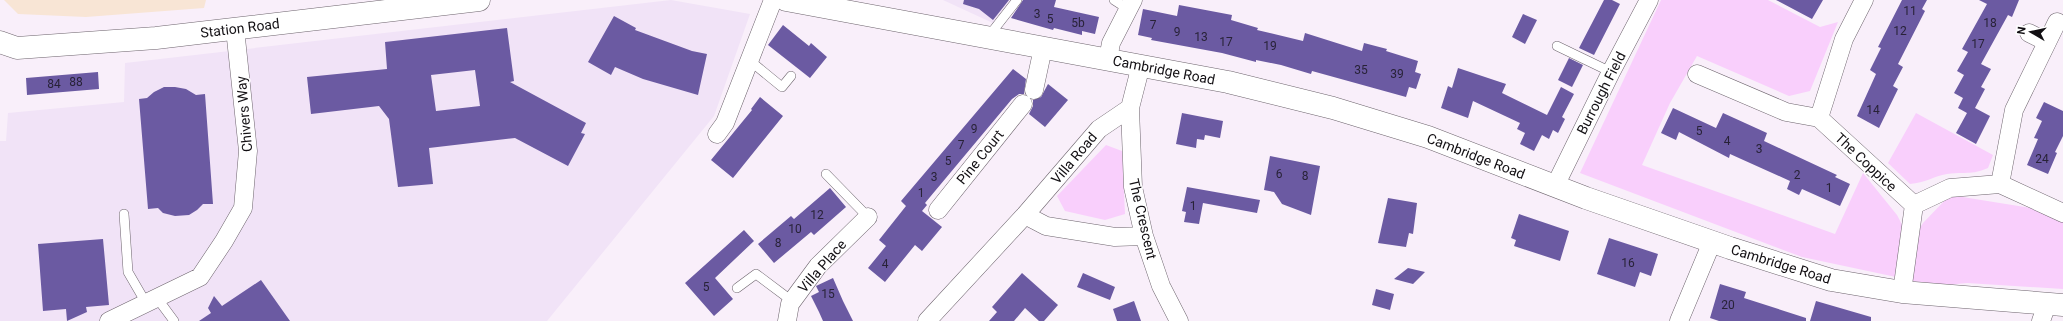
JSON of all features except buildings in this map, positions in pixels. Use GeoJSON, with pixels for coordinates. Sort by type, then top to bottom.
{"type":"FeatureCollection","features":[{"type":"Feature","properties":{"kind":"street","name":"Station Road"},"geometry":{"type":"LineString","coordinates":[[0,42],[17,48],[156,38],[479,0]]}},
{"type":"Feature","properties":{"kind":"street"},"geometry":{"type":"LineString","coordinates":[[717,134],[725,123],[773,0]]}},
{"type":"Feature","properties":{"kind":"street"},"geometry":{"type":"LineString","coordinates":[[786,0],[851,6]]}},
{"type":"Feature","properties":{"kind":"street","name":"Burrough Field"},"geometry":{"type":"LineString","coordinates":[[1555,186],[1611,72],[1649,0]]}},
{"type":"Feature","properties":{"kind":"street"},"geometry":{"type":"LineString","coordinates":[[1697,74],[1786,112],[1819,118],[1844,39],[1864,0]]}},
{"type":"Feature","properties":{"kind":"street"},"geometry":{"type":"LineString","coordinates":[[1108,59],[1111,43],[1125,3]]}},
{"type":"Feature","properties":{"kind":"street","name":"Cambridge Road"},"geometry":{"type":"LineString","coordinates":[[851,6],[883,19],[1228,82],[1367,117],[1428,137],[1555,186],[1712,242],[1831,280],[1902,292],[2050,310]]}},
{"type":"Feature","properties":{"kind":"street"},"geometry":{"type":"LineString","coordinates":[[2000,184],[2014,110],[2056,22]]}},
{"type":"Feature","properties":{"kind":"street","name":"Chivers Way"},"geometry":{"type":"LineString","coordinates":[[109,321],[200,277],[224,241],[242,208],[248,151],[235,29]]}},
{"type":"Feature","properties":{"kind":"street"},"geometry":{"type":"LineString","coordinates":[[2029,32],[2047,42]]}},
{"type":"Feature","properties":{"kind":"street"},"geometry":{"type":"LineString","coordinates":[[1034,90],[1043,48]]}},
{"type":"Feature","properties":{"kind":"street","name":"The Crescent"},"geometry":{"type":"LineString","coordinates":[[1141,65],[1130,108],[1133,187],[1144,236],[1161,286],[1180,321]]}},
{"type":"Feature","properties":{"kind":"street","name":"Pine Court"},"geometry":{"type":"LineString","coordinates":[[938,210],[1023,104]]}},
{"type":"Feature","properties":{"kind":"street","name":"Villa Road"},"geometry":{"type":"LineString","coordinates":[[927,321],[1025,215],[1099,129],[1130,108]]}},
{"type":"Feature","properties":{"kind":"street","name":"The Coppice"},"geometry":{"type":"LineString","coordinates":[[1819,118],[1914,205]]}},
{"type":"Feature","properties":{"kind":"street"},"geometry":{"type":"LineString","coordinates":[[1902,292],[1914,205],[1950,188],[2000,184],[2063,213]]}},
{"type":"Feature","properties":{"kind":"street"},"geometry":{"type":"LineString","coordinates":[[1025,215],[1046,226],[1115,237],[1144,236]]}},
{"type":"Feature","properties":{"kind":"street","name":"Villa Place"},"geometry":{"type":"LineString","coordinates":[[787,321],[790,304],[818,266],[868,217]]}},
{"type":"Feature","properties":{"kind":"street"},"geometry":{"type":"LineString","coordinates":[[1679,321],[1712,242]]}},
{"type":"Feature","properties":{"kind":"lane"},"geometry":{"type":"LineString","coordinates":[[987,38],[1017,0]]}},
{"type":"Feature","properties":{"kind":"lane"},"geometry":{"type":"LineString","coordinates":[[1558,46],[1611,72]]}},
{"type":"Feature","properties":{"kind":"lane"},"geometry":{"type":"LineString","coordinates":[[749,60],[782,87],[791,76]]}},
{"type":"Feature","properties":{"kind":"lane"},"geometry":{"type":"LineString","coordinates":[[826,174],[868,217]]}},
{"type":"Feature","properties":{"kind":"lane"},"geometry":{"type":"LineString","coordinates":[[124,214],[128,272],[152,300],[174,321]]}},
{"type":"Feature","properties":{"kind":"lane"},"geometry":{"type":"LineString","coordinates":[[737,288],[756,274],[792,301]]}},
{"type":"Feature","properties":{"kind":"shaded area"},"geometry":{"type":"Polygon","coordinates":[[[4,0],[206,0],[204,8],[86,17],[18,14],[4,0]]]}},
{"type":"Feature","properties":{"kind":"shaded area"},"geometry":{"type":"Polygon","coordinates":[[[671,0],[750,14],[714,116],[547,321],[0,321],[0,141],[6,141],[8,113],[124,102],[125,63],[671,0]]]}},
{"type":"Feature","properties":{"kind":"shaded area"},"geometry":{"type":"Polygon","coordinates":[[[943,0],[1020,0],[995,24],[943,0]]]}},
{"type":"Feature","properties":{"kind":"shaded area"},"geometry":{"type":"Polygon","coordinates":[[[1661,0],[1768,0],[1820,27],[1838,22],[1810,91],[1789,96],[1697,56],[1670,103],[1642,165],[1835,234],[1863,173],[1897,215],[1907,234],[1896,277],[1802,257],[1580,173],[1661,0]]]}},
{"type":"Feature","properties":{"kind":"shaded area"},"geometry":{"type":"Polygon","coordinates":[[[1916,113],[1993,155],[1988,168],[1971,173],[1953,173],[1942,175],[1910,184],[1888,163],[1916,113]]]}},
{"type":"Feature","properties":{"kind":"shaded area"},"geometry":{"type":"Polygon","coordinates":[[[1106,145],[1122,151],[1125,214],[1105,220],[1065,211],[1057,196],[1106,145]]]}},
{"type":"Feature","properties":{"kind":"shaded area"},"geometry":{"type":"Polygon","coordinates":[[[1950,195],[2044,210],[2063,217],[2063,289],[1967,283],[1947,285],[1912,281],[1916,234],[1923,223],[1950,195]]]}}]}
